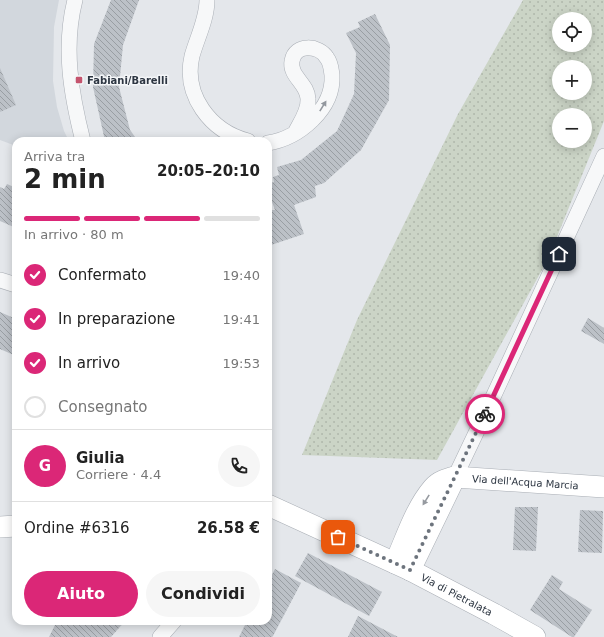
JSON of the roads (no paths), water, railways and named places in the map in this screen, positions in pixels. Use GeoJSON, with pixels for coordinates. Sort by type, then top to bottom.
{"type":"FeatureCollection","features":[{"type":"Feature","properties":{"kind":"street"},"geometry":{"type":"LineString","coordinates":[[75,0],[70,18],[68,40],[70,77],[82,137]]}},
{"type":"Feature","properties":{"kind":"street"},"geometry":{"type":"LineString","coordinates":[[207,0],[206,13],[192,56],[190,74],[192,88],[197,100],[211,121],[234,137]]}},
{"type":"Feature","properties":{"kind":"street"},"geometry":{"type":"LineString","coordinates":[[272,142],[277,141],[295,133],[321,110],[332,85],[331,67],[328,59],[323,53],[315,48],[301,50],[295,55],[291,62],[294,72],[306,89],[308,100],[305,115],[295,133]]}},
{"type":"Feature","properties":{"kind":"street"},"geometry":{"type":"LineString","coordinates":[[402,567],[455,477],[498,388],[604,156]]}},
{"type":"Feature","properties":{"kind":"street"},"geometry":{"type":"LineString","coordinates":[[0,280],[12,284]]}},
{"type":"Feature","properties":{"kind":"street","name":"Via dell'Acqua Marcia"},"geometry":{"type":"LineString","coordinates":[[455,477],[604,486]]}},
{"type":"Feature","properties":{"kind":"street","name":"Via di Pietralata"},"geometry":{"type":"LineString","coordinates":[[272,511],[402,567],[535,637]]}},
{"type":"Feature","properties":{"kind":"street"},"geometry":{"type":"LineString","coordinates":[[0,527],[12,526]]}},
{"type":"Feature","properties":{"kind":"street"},"geometry":{"type":"LineString","coordinates":[[160,637],[170,625]]}},
{"type":"Feature","properties":{"kind":"place","name":"Fabiani/Barelli"},"geometry":{"type":"Point","coordinates":[79,80]}}]}
